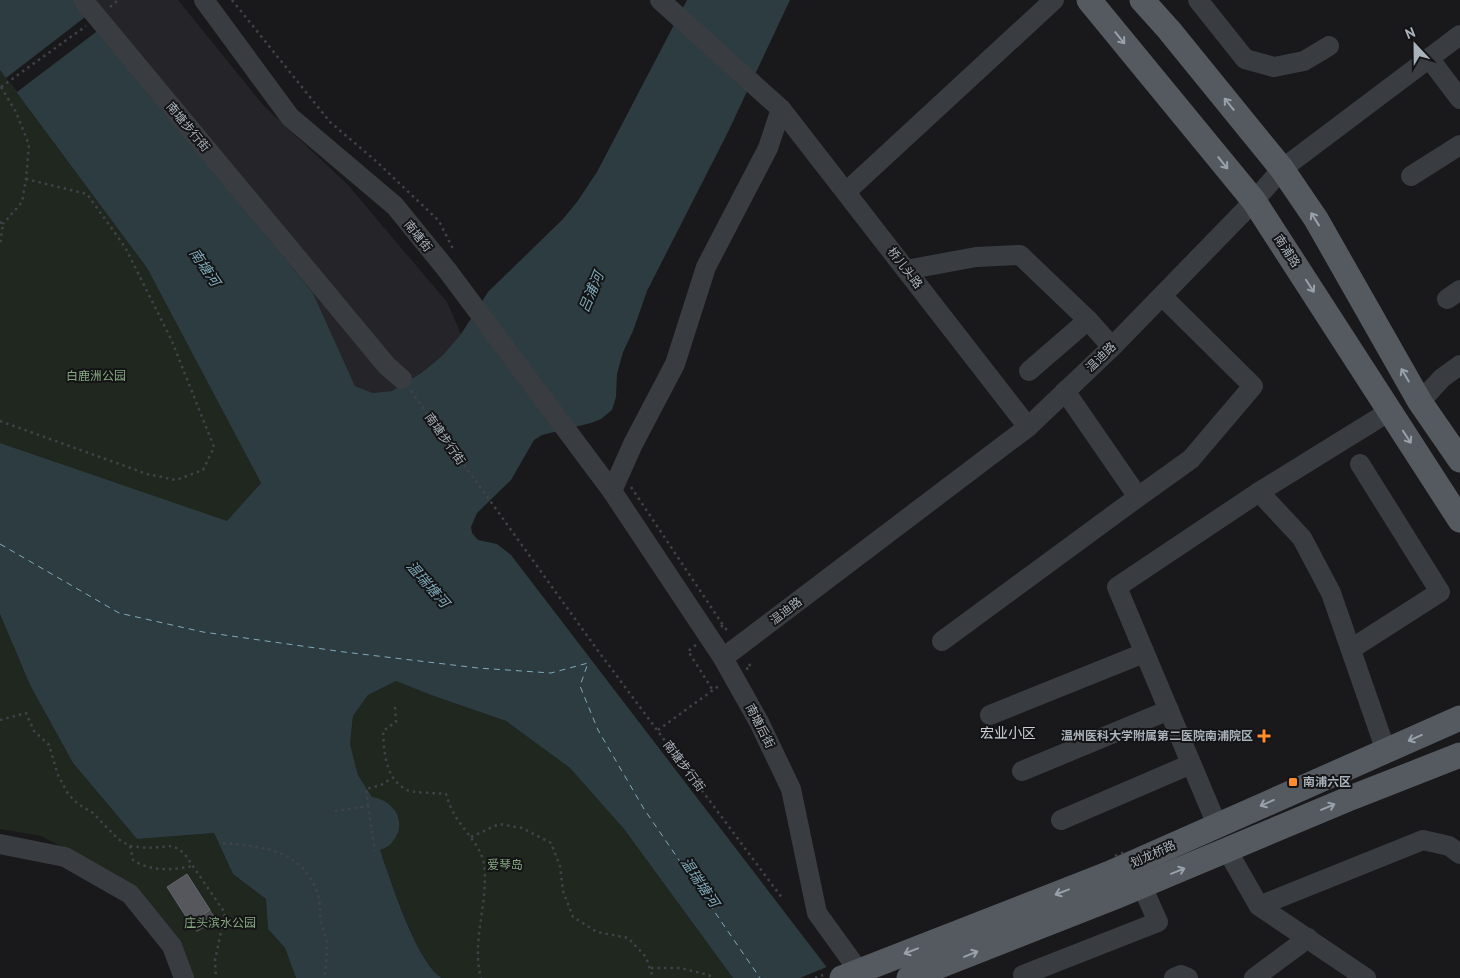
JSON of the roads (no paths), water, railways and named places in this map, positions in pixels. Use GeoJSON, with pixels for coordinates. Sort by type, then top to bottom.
{"type":"FeatureCollection","features":[{"type":"Feature","properties":{"kind":"main road","name":"南浦路"},"geometry":{"type":"LineString","coordinates":[[1089,0],[1254,202],[1460,520]]}},
{"type":"Feature","properties":{"kind":"main road"},"geometry":{"type":"LineString","coordinates":[[1142,0],[1169,30],[1282,169],[1316,219],[1420,402],[1460,460]]}},
{"type":"Feature","properties":{"kind":"main road","name":"划龙桥路"},"geometry":{"type":"LineString","coordinates":[[909,978],[1112,885],[1217,825],[1460,718]]}},
{"type":"Feature","properties":{"kind":"main road","name":"划龙桥路"},"geometry":{"type":"LineString","coordinates":[[842,978],[1112,885],[1142,886],[1460,754]]}},
{"type":"Feature","properties":{"kind":"street","name":"南塘步行街"},"geometry":{"type":"LineString","coordinates":[[83,0],[387,366],[402,378]]}},
{"type":"Feature","properties":{"kind":"street","name":"南塘街"},"geometry":{"type":"LineString","coordinates":[[204,0],[290,117],[394,206],[448,272],[612,491]]}},
{"type":"Feature","properties":{"kind":"street","name":"桥儿头路"},"geometry":{"type":"LineString","coordinates":[[660,0],[782,109],[1028,426]]}},
{"type":"Feature","properties":{"kind":"street"},"geometry":{"type":"LineString","coordinates":[[846,192],[1054,0]]}},
{"type":"Feature","properties":{"kind":"street"},"geometry":{"type":"LineString","coordinates":[[1198,0],[1245,59],[1274,67],[1304,61],[1329,46]]}},
{"type":"Feature","properties":{"kind":"street","name":"温迪路"},"geometry":{"type":"LineString","coordinates":[[731,653],[1028,426],[1112,347],[1254,202],[1282,169],[1460,35]]}},
{"type":"Feature","properties":{"kind":"street"},"geometry":{"type":"LineString","coordinates":[[1429,58],[1460,99]]}},
{"type":"Feature","properties":{"kind":"street"},"geometry":{"type":"LineString","coordinates":[[612,491],[633,444],[675,364],[706,267],[768,148],[782,109]]}},
{"type":"Feature","properties":{"kind":"street"},"geometry":{"type":"LineString","coordinates":[[1411,176],[1460,145]]}},
{"type":"Feature","properties":{"kind":"street"},"geometry":{"type":"LineString","coordinates":[[906,270],[976,257],[1020,255],[1088,320],[1112,347]]}},
{"type":"Feature","properties":{"kind":"street"},"geometry":{"type":"LineString","coordinates":[[942,641],[1191,459],[1253,386],[1162,296]]}},
{"type":"Feature","properties":{"kind":"street"},"geometry":{"type":"LineString","coordinates":[[1029,371],[1088,320]]}},
{"type":"Feature","properties":{"kind":"street"},"geometry":{"type":"LineString","coordinates":[[1420,402],[1442,378],[1460,365]]}},
{"type":"Feature","properties":{"kind":"street"},"geometry":{"type":"LineString","coordinates":[[1065,391],[1138,497]]}},
{"type":"Feature","properties":{"kind":"street"},"geometry":{"type":"LineString","coordinates":[[1217,825],[1117,588],[1259,492],[1390,411]]}},
{"type":"Feature","properties":{"kind":"street"},"geometry":{"type":"LineString","coordinates":[[1351,649],[1440,592],[1360,464]]}},
{"type":"Feature","properties":{"kind":"street","name":"南塘后街"},"geometry":{"type":"LineString","coordinates":[[612,491],[731,653],[734,676],[759,722],[791,789],[817,913],[864,978]]}},
{"type":"Feature","properties":{"kind":"street"},"geometry":{"type":"LineString","coordinates":[[1259,492],[1302,538],[1331,593],[1386,751]]}},
{"type":"Feature","properties":{"kind":"street"},"geometry":{"type":"LineString","coordinates":[[990,715],[1144,653]]}},
{"type":"Feature","properties":{"kind":"street"},"geometry":{"type":"LineString","coordinates":[[1022,771],[1168,710]]}},
{"type":"Feature","properties":{"kind":"street"},"geometry":{"type":"LineString","coordinates":[[1061,820],[1191,764]]}},
{"type":"Feature","properties":{"kind":"street"},"geometry":{"type":"LineString","coordinates":[[1259,906],[1423,840],[1449,846],[1460,854]]}},
{"type":"Feature","properties":{"kind":"street"},"geometry":{"type":"LineString","coordinates":[[0,844],[65,857],[130,894],[172,946],[184,978]]}},
{"type":"Feature","properties":{"kind":"street"},"geometry":{"type":"LineString","coordinates":[[1227,850],[1259,906],[1366,978]]}},
{"type":"Feature","properties":{"kind":"street"},"geometry":{"type":"LineString","coordinates":[[1024,978],[1023,975],[1158,922],[1142,886]]}},
{"type":"Feature","properties":{"kind":"street"},"geometry":{"type":"LineString","coordinates":[[1254,978],[1308,938]]}},
{"type":"Feature","properties":{"kind":"street"},"geometry":{"type":"LineString","coordinates":[[1174,978],[1181,975],[1188,978]]}},
{"type":"Feature","properties":{"kind":"water"},"geometry":{"type":"Polygon","coordinates":[[[0,0],[74,0],[313,293],[355,386],[373,393],[392,391],[421,373],[442,356],[461,334],[488,292],[563,219],[577,202],[597,172],[687,0],[790,0],[728,132],[647,291],[633,331],[623,352],[617,374],[616,397],[612,410],[601,419],[591,423],[542,435],[534,440],[511,480],[477,513],[471,527],[472,533],[478,540],[497,544],[511,555],[835,978],[733,978],[624,829],[570,768],[506,721],[396,681],[368,695],[353,716],[350,744],[358,775],[372,797],[386,802],[392,807],[399,820],[398,834],[386,848],[380,850],[405,920],[414,939],[432,969],[442,978],[296,978],[285,948],[268,929],[266,899],[233,874],[214,833],[137,839],[73,763],[30,685],[0,614],[0,443],[227,521],[261,483],[147,268],[0,70],[0,0]]]}},
{"type":"Feature","properties":{"kind":"place","name":"温州医科大学附属第二医院南浦院区"},"geometry":{"type":"Point","coordinates":[1264,736]}},
{"type":"Feature","properties":{"kind":"place","name":"南浦六区"},"geometry":{"type":"Point","coordinates":[1293,782]}},
{"type":"Feature","properties":{"kind":"district","name":"宏业小区"},"geometry":{"type":"Point","coordinates":[1008,733]}},
{"type":"Feature","properties":{"kind":"water label","name":"南塘河"},"geometry":{"type":"Point","coordinates":[205,267]}},
{"type":"Feature","properties":{"kind":"water label","name":"吕浦河"},"geometry":{"type":"Point","coordinates":[591,292]}},
{"type":"Feature","properties":{"kind":"water label","name":"温瑞塘河"},"geometry":{"type":"Point","coordinates":[428,584]}},
{"type":"Feature","properties":{"kind":"water label","name":"温瑞塘河"},"geometry":{"type":"Point","coordinates":[700,882]}},
{"type":"Feature","properties":{"kind":"park label","name":"白鹿洲公园"},"geometry":{"type":"Point","coordinates":[96,376]}},
{"type":"Feature","properties":{"kind":"park label","name":"爱琴岛"},"geometry":{"type":"Point","coordinates":[505,865]}},
{"type":"Feature","properties":{"kind":"park label","name":"庄头滨水公园"},"geometry":{"type":"Point","coordinates":[220,923]}}]}
